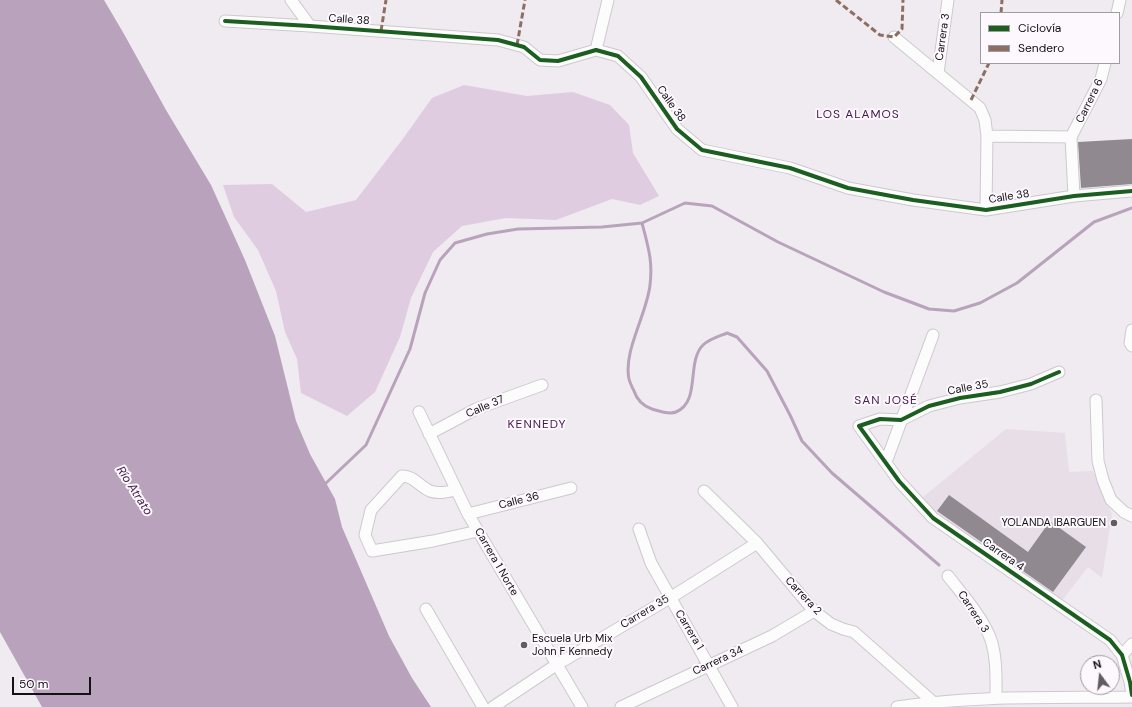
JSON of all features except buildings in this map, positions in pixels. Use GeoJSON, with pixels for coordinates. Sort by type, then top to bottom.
{"type":"FeatureCollection","features":[{"type":"Feature","properties":{"kind":"street"},"geometry":{"type":"LineString","coordinates":[[291,0],[310,26]]}},
{"type":"Feature","properties":{"kind":"street"},"geometry":{"type":"LineString","coordinates":[[596,50],[608,0]]}},
{"type":"Feature","properties":{"kind":"street","name":"Carrera 3"},"geometry":{"type":"LineString","coordinates":[[938,73],[948,0]]}},
{"type":"Feature","properties":{"kind":"street"},"geometry":{"type":"LineString","coordinates":[[1117,12],[1120,0]]}},
{"type":"Feature","properties":{"kind":"street","name":"Calle 38"},"geometry":{"type":"LineString","coordinates":[[225,21],[498,40],[524,47],[540,60],[558,61],[596,50],[618,56],[641,76],[677,129],[702,150],[790,168],[848,188],[986,210],[1074,196],[1132,191]]}},
{"type":"Feature","properties":{"kind":"street"},"geometry":{"type":"LineString","coordinates":[[894,36],[980,108],[985,120],[987,136],[986,210]]}},
{"type":"Feature","properties":{"kind":"street","name":"Carrera 6"},"geometry":{"type":"LineString","coordinates":[[1071,137],[1102,80],[1105,64]]}},
{"type":"Feature","properties":{"kind":"street"},"geometry":{"type":"LineString","coordinates":[[987,136],[1071,137],[1074,196]]}},
{"type":"Feature","properties":{"kind":"street"},"geometry":{"type":"LineString","coordinates":[[1132,330],[1130,343],[1132,346]]}},
{"type":"Feature","properties":{"kind":"street"},"geometry":{"type":"LineString","coordinates":[[886,462],[933,335]]}},
{"type":"Feature","properties":{"kind":"street","name":"Calle 35"},"geometry":{"type":"LineString","coordinates":[[859,426],[880,419],[901,420],[929,406],[960,398],[1000,392],[1025,385],[1059,372]]}},
{"type":"Feature","properties":{"kind":"street","name":"Calle 37"},"geometry":{"type":"LineString","coordinates":[[430,434],[476,409],[542,385]]}},
{"type":"Feature","properties":{"kind":"street"},"geometry":{"type":"LineString","coordinates":[[1096,400],[1098,461],[1103,480],[1111,500],[1124,512],[1132,516]]}},
{"type":"Feature","properties":{"kind":"street","name":"Carrera 1 Norte"},"geometry":{"type":"LineString","coordinates":[[419,412],[468,514],[582,707]]}},
{"type":"Feature","properties":{"kind":"street","name":"Carrera 4"},"geometry":{"type":"LineString","coordinates":[[859,426],[899,481],[933,518],[1110,640],[1122,655],[1130,682],[1132,696]]}},
{"type":"Feature","properties":{"kind":"street"},"geometry":{"type":"LineString","coordinates":[[456,490],[444,493],[430,491],[407,475],[402,476],[372,510],[365,535],[372,551],[432,541],[478,531]]}},
{"type":"Feature","properties":{"kind":"street","name":"Calle 36"},"geometry":{"type":"LineString","coordinates":[[468,514],[571,488]]}},
{"type":"Feature","properties":{"kind":"street","name":"Carrera 2"},"geometry":{"type":"LineString","coordinates":[[704,491],[757,543],[814,611],[831,624],[854,632],[932,702]]}},
{"type":"Feature","properties":{"kind":"street","name":"Carrera 1"},"geometry":{"type":"LineString","coordinates":[[639,529],[651,563],[732,707]]}},
{"type":"Feature","properties":{"kind":"street","name":"Carrera 35"},"geometry":{"type":"LineString","coordinates":[[493,707],[556,665],[670,598],[757,543]]}},
{"type":"Feature","properties":{"kind":"street","name":"Carrera 3"},"geometry":{"type":"LineString","coordinates":[[948,576],[978,616],[991,639],[995,662],[996,698]]}},
{"type":"Feature","properties":{"kind":"street"},"geometry":{"type":"LineString","coordinates":[[426,609],[483,707]]}},
{"type":"Feature","properties":{"kind":"street","name":"Carrera 34"},"geometry":{"type":"LineString","coordinates":[[621,707],[772,636],[814,611]]}},
{"type":"Feature","properties":{"kind":"street"},"geometry":{"type":"LineString","coordinates":[[1122,655],[1132,644]]}},
{"type":"Feature","properties":{"kind":"street"},"geometry":{"type":"LineString","coordinates":[[897,707],[932,702],[996,698],[1132,696]]}},
{"type":"Feature","properties":{"kind":"shaded area"},"geometry":{"type":"Polygon","coordinates":[[[464,85],[527,96],[573,92],[610,105],[629,125],[633,153],[659,196],[640,205],[612,199],[556,220],[506,218],[462,226],[433,252],[411,298],[400,337],[375,392],[347,416],[301,393],[297,359],[285,332],[276,291],[258,250],[234,217],[223,185],[272,184],[306,212],[356,200],[432,98],[464,85]]]}},
{"type":"Feature","properties":{"kind":"shaded area"},"geometry":{"type":"Polygon","coordinates":[[[1006,429],[1065,433],[1069,472],[1093,471],[1112,514],[1102,578],[1088,567],[1061,602],[935,513],[923,497],[1006,429]]]}},
{"type":"Feature","properties":{"kind":"water","name":"Río Atrato"},"geometry":{"type":"Polygon","coordinates":[[[0,0],[104,0],[166,110],[211,185],[245,260],[275,336],[296,421],[310,454],[335,499],[342,527],[389,636],[412,678],[431,707],[42,707],[0,632],[0,0]]]}},
{"type":"Feature","properties":{"kind":"waterway"},"geometry":{"type":"LineString","coordinates":[[325,484],[366,445],[410,349],[425,293],[440,260],[455,243],[487,234],[518,229],[602,227],[642,223],[685,203],[712,206],[778,242],[884,292],[929,309],[954,311],[980,303],[1017,283],[1094,222],[1132,208]]}},
{"type":"Feature","properties":{"kind":"waterway"},"geometry":{"type":"LineString","coordinates":[[642,223],[648,246],[651,276],[648,296],[632,345],[628,368],[629,380],[639,400],[652,409],[667,413],[676,412],[684,407],[691,391],[695,361],[698,352],[703,345],[711,339],[727,333],[737,337],[767,371],[802,441],[832,473],[939,565]]}},
{"type":"Feature","properties":{"kind":"marked path"},"geometry":{"type":"LineString","coordinates":[[381,31],[386,0]]}},
{"type":"Feature","properties":{"kind":"marked path"},"geometry":{"type":"LineString","coordinates":[[517,45],[525,0]]}},
{"type":"Feature","properties":{"kind":"marked path"},"geometry":{"type":"LineString","coordinates":[[836,0],[880,35],[894,37],[902,29],[903,0]]}},
{"type":"Feature","properties":{"kind":"marked path"},"geometry":{"type":"LineString","coordinates":[[1001,12],[1002,0]]}},
{"type":"Feature","properties":{"kind":"marked path"},"geometry":{"type":"LineString","coordinates":[[971,100],[989,64]]}},
{"type":"Feature","properties":{"kind":"cycle path"},"geometry":{"type":"LineString","coordinates":[[225,21],[498,40],[524,47],[540,60],[558,61],[596,50],[618,56],[641,77],[677,129],[702,150],[790,168],[848,188],[913,200],[986,210],[1074,196],[1132,191]]}},
{"type":"Feature","properties":{"kind":"cycle path"},"geometry":{"type":"LineString","coordinates":[[1059,372],[1031,384],[1000,392],[960,398],[929,406],[901,420],[880,419],[859,426],[899,481],[933,518],[1110,640],[1122,655],[1130,682],[1132,695]]}},
{"type":"Feature","properties":{"kind":"place","name":"YOLANDA IBARGUEN"},"geometry":{"type":"Point","coordinates":[1114,523]}},
{"type":"Feature","properties":{"kind":"place","name":"Escuela Urb Mix John F Kennedy"},"geometry":{"type":"Point","coordinates":[524,645]}},
{"type":"Feature","properties":{"kind":"district","name":"LOS ALAMOS"},"geometry":{"type":"Point","coordinates":[858,115]}},
{"type":"Feature","properties":{"kind":"district","name":"SAN JOSÉ"},"geometry":{"type":"Point","coordinates":[886,401]}},
{"type":"Feature","properties":{"kind":"district","name":"KENNEDY"},"geometry":{"type":"Point","coordinates":[537,425]}}]}
